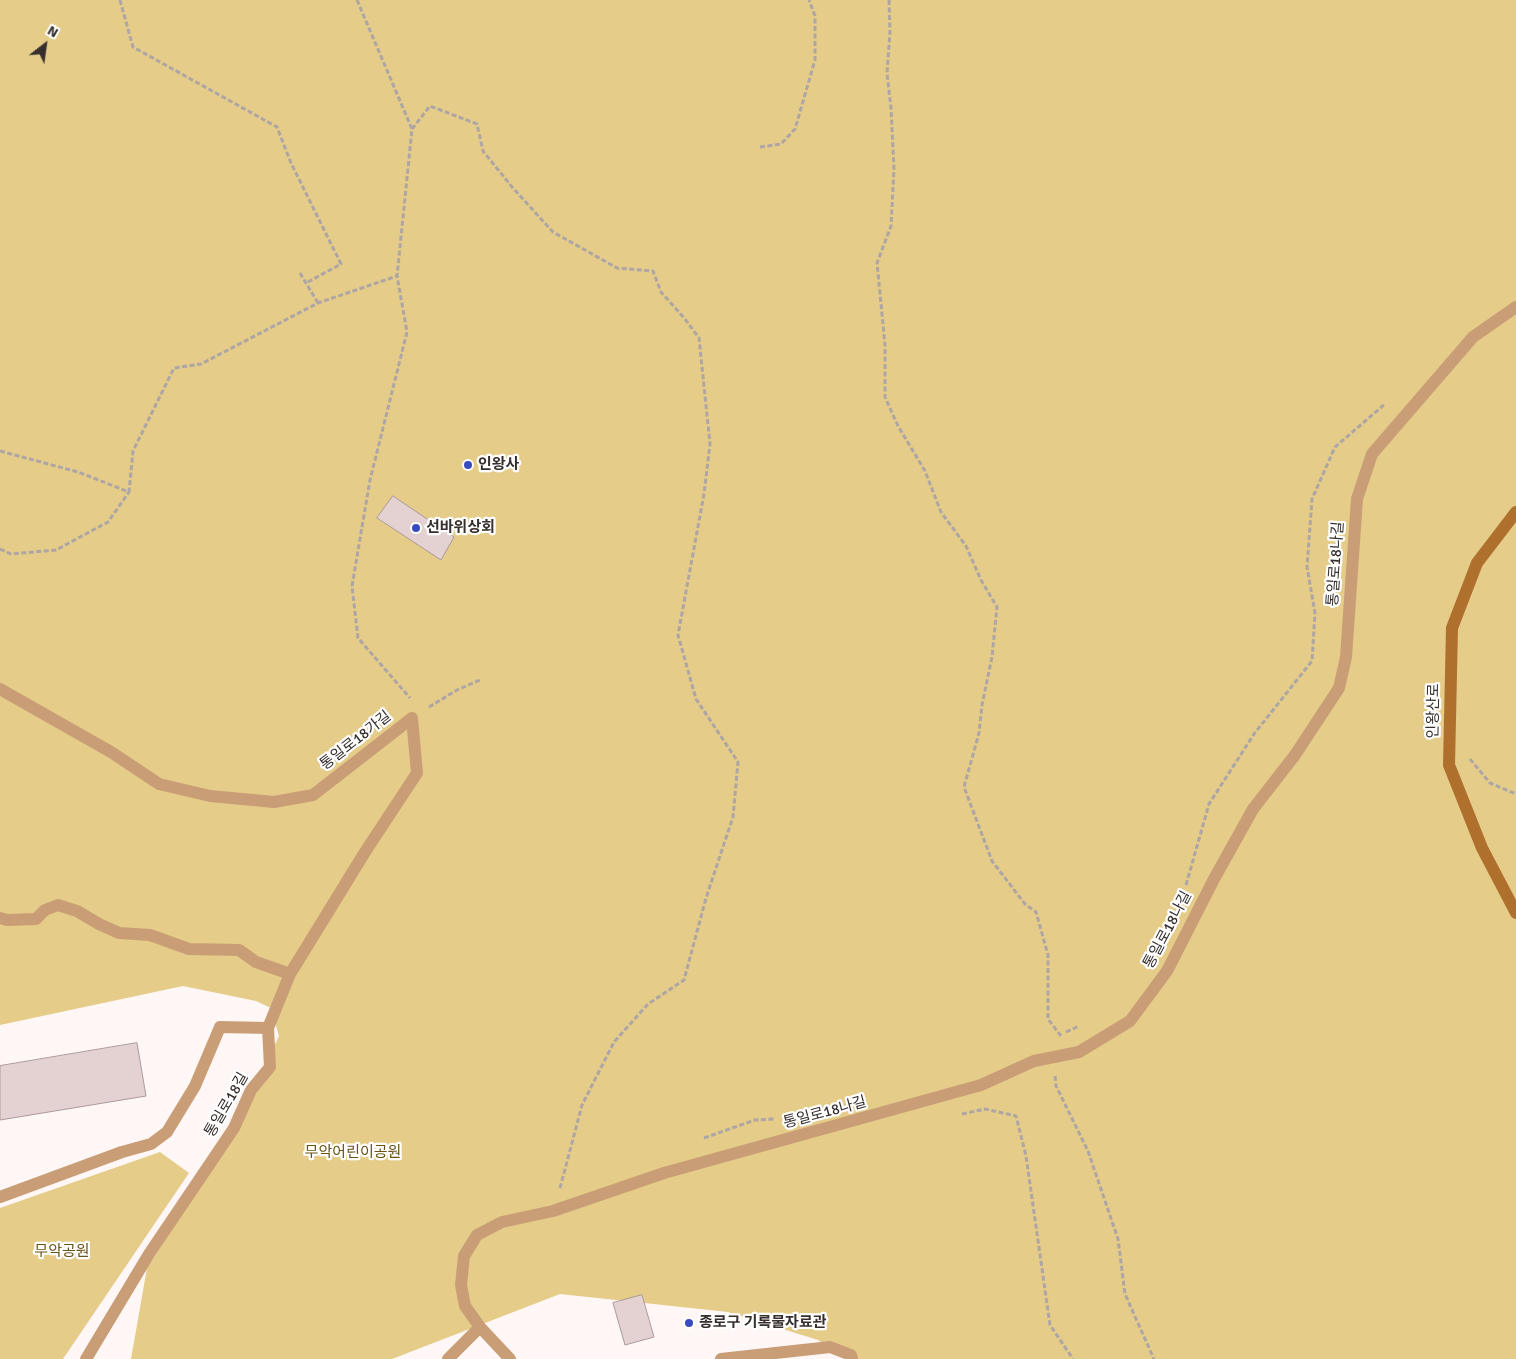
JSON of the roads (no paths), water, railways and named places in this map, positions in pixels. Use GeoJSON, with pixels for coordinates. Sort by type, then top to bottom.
{"type":"FeatureCollection","features":[{"type":"Feature","properties":{"kind":"street","name":"통일로18나길"},"geometry":{"type":"LineString","coordinates":[[510,1359],[480,1327],[465,1306],[461,1285],[464,1256],[477,1235],[502,1222],[553,1211],[664,1173],[981,1085],[1034,1061],[1079,1052],[1130,1021],[1168,971],[1214,879],[1253,809],[1295,755],[1339,688],[1346,657],[1357,499],[1372,454],[1473,337],[1516,307]]}},
{"type":"Feature","properties":{"kind":"street","name":"인왕산로"},"geometry":{"type":"LineString","coordinates":[[1516,512],[1477,563],[1452,628],[1449,765],[1482,848],[1516,913]]}},
{"type":"Feature","properties":{"kind":"street","name":"통일로18가길"},"geometry":{"type":"LineString","coordinates":[[0,689],[111,752],[159,784],[210,796],[274,802],[313,796],[412,718],[417,773],[364,852],[290,974],[268,1028]]}},
{"type":"Feature","properties":{"kind":"street"},"geometry":{"type":"LineString","coordinates":[[0,918],[7,920],[36,919],[45,910],[58,905],[77,911],[119,933],[150,935],[189,949],[239,950],[256,962],[290,974]]}},
{"type":"Feature","properties":{"kind":"street"},"geometry":{"type":"LineString","coordinates":[[0,1197],[122,1152],[151,1144],[166,1132],[195,1086],[220,1027],[268,1028]]}},
{"type":"Feature","properties":{"kind":"street","name":"통일로18길"},"geometry":{"type":"LineString","coordinates":[[86,1359],[149,1254],[234,1128],[251,1090],[270,1067],[268,1028]]}},
{"type":"Feature","properties":{"kind":"street"},"geometry":{"type":"LineString","coordinates":[[448,1359],[480,1327]]}},
{"type":"Feature","properties":{"kind":"street"},"geometry":{"type":"LineString","coordinates":[[721,1359],[830,1348],[851,1355],[852,1359]]}},
{"type":"Feature","properties":{"kind":"place","name":"인왕사"},"geometry":{"type":"Point","coordinates":[468,465]}},
{"type":"Feature","properties":{"kind":"place","name":"선바위상회"},"geometry":{"type":"Point","coordinates":[416,528]}},
{"type":"Feature","properties":{"kind":"place","name":"종로구 기록물자료관"},"geometry":{"type":"Point","coordinates":[689,1323]}},
{"type":"Feature","properties":{"kind":"park label","name":"무악어린이공원"},"geometry":{"type":"Point","coordinates":[353,1153]}},
{"type":"Feature","properties":{"kind":"park label","name":"무악공원"},"geometry":{"type":"Point","coordinates":[62,1252]}}]}
